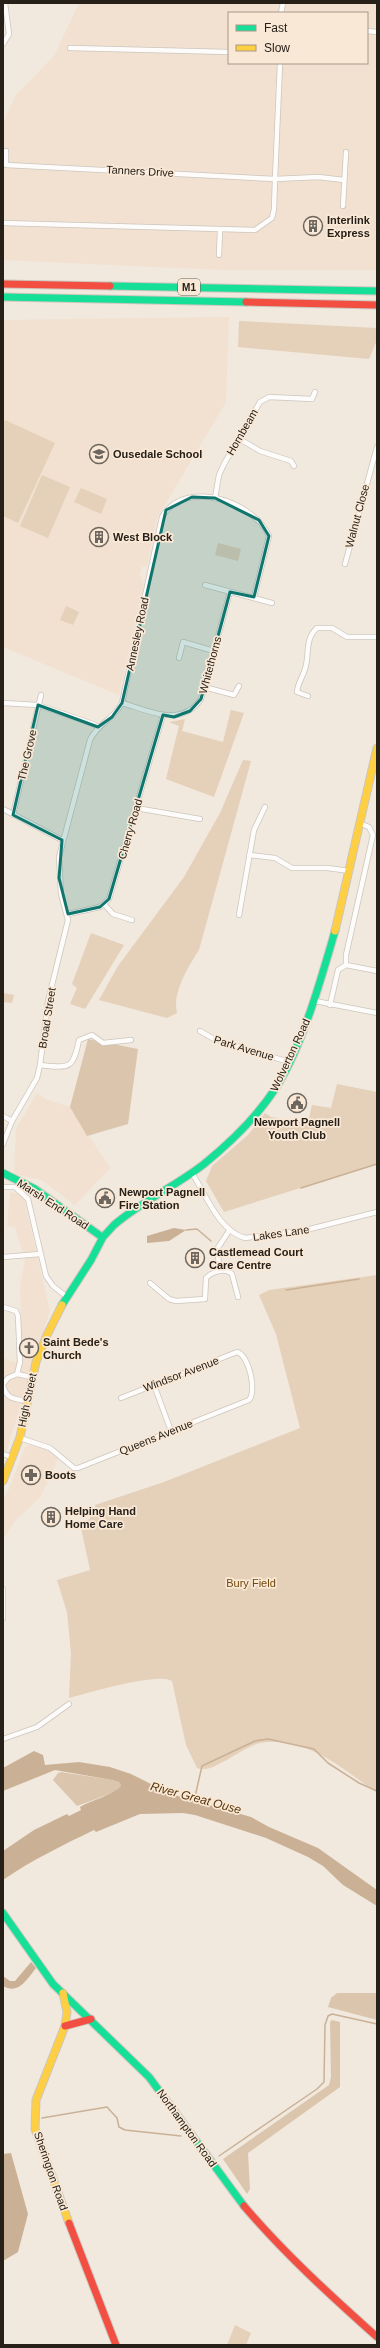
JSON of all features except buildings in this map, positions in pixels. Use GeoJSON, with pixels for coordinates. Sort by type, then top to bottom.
{"type":"FeatureCollection","features":[{"type":"Feature","properties":{"kind":"main road","name":"M1"},"geometry":{"type":"LineString","coordinates":[[3,284],[376,290]]}},
{"type":"Feature","properties":{"kind":"main road","name":"M1"},"geometry":{"type":"LineString","coordinates":[[3,297],[377,305]]}},
{"type":"Feature","properties":{"kind":"main road","name":"Wolverton Road"},"geometry":{"type":"LineString","coordinates":[[102,1237],[132,1212],[192,1173],[224,1147],[267,1101],[289,1062],[315,1001],[350,870],[359,823],[377,748]]}},
{"type":"Feature","properties":{"kind":"main road","name":"Marsh End Road"},"geometry":{"type":"LineString","coordinates":[[3,1173],[35,1189],[102,1237]]}},
{"type":"Feature","properties":{"kind":"main road","name":"High Street"},"geometry":{"type":"LineString","coordinates":[[3,1481],[11,1456],[20,1438],[31,1377],[41,1348],[67,1296],[94,1256],[102,1237]]}},
{"type":"Feature","properties":{"kind":"main road","name":"Northampton Road"},"geometry":{"type":"LineString","coordinates":[[3,1913],[53,1984],[91,2019],[149,2077],[243,2204],[273,2240],[314,2281],[377,2336]]}},
{"type":"Feature","properties":{"kind":"main road","name":"Sherington Road"},"geometry":{"type":"LineString","coordinates":[[63,1993],[67,2012],[65,2026],[36,2100],[35,2129],[46,2163],[116,2345]]}},
{"type":"Feature","properties":{"kind":"main road"},"geometry":{"type":"LineString","coordinates":[[65,2026],[91,2019]]}},
{"type":"Feature","properties":{"kind":"street"},"geometry":{"type":"LineString","coordinates":[[3,44],[9,34],[4,3]]}},
{"type":"Feature","properties":{"kind":"street"},"geometry":{"type":"LineString","coordinates":[[70,48],[228,52]]}},
{"type":"Feature","properties":{"kind":"street"},"geometry":{"type":"LineString","coordinates":[[3,223],[255,230],[272,218],[274,209],[274,179],[280,64]]}},
{"type":"Feature","properties":{"kind":"street","name":"Tanners Drive"},"geometry":{"type":"LineString","coordinates":[[6,151],[4,165],[274,179],[318,177],[344,180]]}},
{"type":"Feature","properties":{"kind":"street"},"geometry":{"type":"LineString","coordinates":[[343,206],[346,152]]}},
{"type":"Feature","properties":{"kind":"street"},"geometry":{"type":"LineString","coordinates":[[219,255],[220,230]]}},
{"type":"Feature","properties":{"kind":"street","name":"Hornbeam"},"geometry":{"type":"LineString","coordinates":[[215,498],[219,475],[238,438],[257,407],[266,398],[312,399],[315,392]]}},
{"type":"Feature","properties":{"kind":"street"},"geometry":{"type":"LineString","coordinates":[[238,438],[260,451],[291,461],[294,466]]}},
{"type":"Feature","properties":{"kind":"street","name":"Walnut Close"},"geometry":{"type":"LineString","coordinates":[[345,564],[377,447]]}},
{"type":"Feature","properties":{"kind":"street","name":"Annesley Road"},"geometry":{"type":"LineString","coordinates":[[66,926],[68,914],[61,894],[59,878],[62,840],[90,740],[98,727],[112,717],[122,703],[162,517],[166,510],[176,503],[192,497],[215,498],[229,502],[259,520],[269,536],[254,597]]}},
{"type":"Feature","properties":{"kind":"street"},"geometry":{"type":"LineString","coordinates":[[205,585],[272,603]]}},
{"type":"Feature","properties":{"kind":"street","name":"Whitethorns"},"geometry":{"type":"LineString","coordinates":[[122,703],[174,717],[190,711],[201,699],[230,592]]}},
{"type":"Feature","properties":{"kind":"street"},"geometry":{"type":"LineString","coordinates":[[308,696],[297,692],[298,683],[306,668],[308,639],[317,628],[332,628],[347,637],[377,637]]}},
{"type":"Feature","properties":{"kind":"street"},"geometry":{"type":"LineString","coordinates":[[178,658],[183,642],[214,651]]}},
{"type":"Feature","properties":{"kind":"street"},"geometry":{"type":"LineString","coordinates":[[204,687],[234,695],[240,686]]}},
{"type":"Feature","properties":{"kind":"street","name":"The Grove"},"geometry":{"type":"LineString","coordinates":[[13,814],[41,695]]}},
{"type":"Feature","properties":{"kind":"street"},"geometry":{"type":"LineString","coordinates":[[3,703],[38,705],[98,727]]}},
{"type":"Feature","properties":{"kind":"street","name":"Cherry Road"},"geometry":{"type":"LineString","coordinates":[[104,904],[109,898],[163,715]]}},
{"type":"Feature","properties":{"kind":"street"},"geometry":{"type":"LineString","coordinates":[[239,915],[254,830],[265,807]]}},
{"type":"Feature","properties":{"kind":"street"},"geometry":{"type":"LineString","coordinates":[[136,808],[200,820]]}},
{"type":"Feature","properties":{"kind":"street"},"geometry":{"type":"LineString","coordinates":[[3,809],[62,840]]}},
{"type":"Feature","properties":{"kind":"street"},"geometry":{"type":"LineString","coordinates":[[346,965],[346,955],[373,835],[369,827],[359,823]]}},
{"type":"Feature","properties":{"kind":"street"},"geometry":{"type":"LineString","coordinates":[[249,855],[275,858],[292,868],[327,868],[350,870]]}},
{"type":"Feature","properties":{"kind":"street"},"geometry":{"type":"LineString","coordinates":[[68,914],[104,904],[113,914],[132,920]]}},
{"type":"Feature","properties":{"kind":"street","name":"Broad Street"},"geometry":{"type":"LineString","coordinates":[[3,1144],[12,1121],[37,1078],[48,1002],[66,926]]}},
{"type":"Feature","properties":{"kind":"street"},"geometry":{"type":"LineString","coordinates":[[330,1005],[338,970],[346,965],[377,971]]}},
{"type":"Feature","properties":{"kind":"street"},"geometry":{"type":"LineString","coordinates":[[315,1001],[377,1014]]}},
{"type":"Feature","properties":{"kind":"street","name":"Park Avenue"},"geometry":{"type":"LineString","coordinates":[[200,1031],[214,1039],[289,1062]]}},
{"type":"Feature","properties":{"kind":"street"},"geometry":{"type":"LineString","coordinates":[[40,1065],[64,1068],[72,1064],[75,1059],[79,1040],[85,1036],[92,1035],[102,1043],[131,1040]]}},
{"type":"Feature","properties":{"kind":"street"},"geometry":{"type":"LineString","coordinates":[[3,1116],[12,1121]]}},
{"type":"Feature","properties":{"kind":"street"},"geometry":{"type":"LineString","coordinates":[[192,1173],[229,1231],[217,1248],[220,1271]]}},
{"type":"Feature","properties":{"kind":"street"},"geometry":{"type":"LineString","coordinates":[[3,1187],[15,1187],[28,1199],[46,1276],[52,1286],[67,1296]]}},
{"type":"Feature","properties":{"kind":"street","name":"Lakes Lane"},"geometry":{"type":"LineString","coordinates":[[229,1231],[245,1238],[281,1234],[377,1212]]}},
{"type":"Feature","properties":{"kind":"street"},"geometry":{"type":"LineString","coordinates":[[3,1258],[40,1254]]}},
{"type":"Feature","properties":{"kind":"street"},"geometry":{"type":"LineString","coordinates":[[150,1283],[169,1299],[176,1301],[205,1300],[206,1278],[213,1273],[226,1270],[232,1274],[238,1297]]}},
{"type":"Feature","properties":{"kind":"street"},"geometry":{"type":"LineString","coordinates":[[3,1307],[16,1311],[18,1316],[20,1362],[17,1374]]}},
{"type":"Feature","properties":{"kind":"street","name":"Windsor Avenue"},"geometry":{"type":"LineString","coordinates":[[121,1398],[237,1352],[242,1354]]}},
{"type":"Feature","properties":{"kind":"street","name":"Queens Avenue"},"geometry":{"type":"LineString","coordinates":[[20,1438],[50,1448],[74,1468],[78,1468],[249,1400],[253,1392],[246,1359],[242,1354]]}},
{"type":"Feature","properties":{"kind":"street"},"geometry":{"type":"LineString","coordinates":[[27,1401],[9,1398],[5,1393],[3,1385],[8,1378],[17,1374],[31,1377]]}},
{"type":"Feature","properties":{"kind":"street"},"geometry":{"type":"LineString","coordinates":[[154,1385],[171,1431]]}},
{"type":"Feature","properties":{"kind":"street"},"geometry":{"type":"LineString","coordinates":[[3,1454],[11,1456]]}},
{"type":"Feature","properties":{"kind":"street"},"geometry":{"type":"LineString","coordinates":[[3,1589],[3,1618]]}},
{"type":"Feature","properties":{"kind":"street"},"geometry":{"type":"LineString","coordinates":[[3,1739],[37,1727],[69,1704]]}},
{"type":"Feature","properties":{"kind":"highlighted area"},"geometry":{"type":"Polygon","coordinates":[[[192,497],[215,498],[259,520],[269,536],[254,597],[230,592],[201,699],[190,711],[174,717],[163,715],[109,899],[100,907],[68,914],[59,878],[62,840],[13,815],[38,705],[98,727],[112,717],[122,703],[166,510],[192,497]]]}},
{"type":"Feature","properties":{"kind":"shaded area"},"geometry":{"type":"Polygon","coordinates":[[[79,3],[377,3],[377,270],[222,270],[3,260],[3,123],[16,95],[54,56],[79,3]]]}},
{"type":"Feature","properties":{"kind":"shaded area","name":"Ousedale School"},"geometry":{"type":"Polygon","coordinates":[[[229,317],[226,402],[157,518],[147,566],[142,567],[140,575],[144,583],[119,695],[3,647],[3,320],[229,317]]]}},
{"type":"Feature","properties":{"kind":"shaded area"},"geometry":{"type":"Polygon","coordinates":[[[88,1039],[138,1049],[128,1124],[87,1136],[70,1107],[88,1039]]]}},
{"type":"Feature","properties":{"kind":"shaded area"},"geometry":{"type":"Polygon","coordinates":[[[37,1093],[45,1099],[70,1107],[110,1168],[75,1205],[42,1180],[14,1174],[16,1129],[37,1093]]]}},
{"type":"Feature","properties":{"kind":"shaded area"},"geometry":{"type":"Polygon","coordinates":[[[10,1192],[23,1195],[50,1311],[3,1462],[3,1358],[16,1363],[21,1315],[20,1287],[25,1259],[15,1227],[7,1226],[10,1192]]]}},
{"type":"Feature","properties":{"kind":"shaded area"},"geometry":{"type":"Polygon","coordinates":[[[174,1228],[186,1230],[169,1241],[147,1243],[147,1236],[174,1228]]]}},
{"type":"Feature","properties":{"kind":"shaded area"},"geometry":{"type":"Polygon","coordinates":[[[31,1444],[42,1447],[59,1456],[41,1496],[16,1520],[3,1539],[3,1499],[9,1489],[25,1448],[31,1444]]]}},
{"type":"Feature","properties":{"kind":"shaded area"},"geometry":{"type":"Polygon","coordinates":[[[34,1751],[43,1755],[45,1765],[79,1762],[110,1767],[131,1774],[171,1794],[251,1817],[269,1827],[318,1848],[377,1890],[377,1906],[343,1885],[323,1866],[308,1857],[266,1838],[195,1815],[183,1813],[140,1814],[96,1832],[94,1830],[36,1859],[3,1880],[3,1851],[34,1830],[67,1814],[69,1816],[81,1810],[80,1807],[85,1804],[112,1793],[121,1786],[119,1782],[112,1780],[55,1770],[3,1791],[3,1768],[34,1751]]]}},
{"type":"Feature","properties":{"kind":"shaded area"},"geometry":{"type":"Polygon","coordinates":[[[61,1772],[112,1780],[119,1782],[121,1786],[115,1792],[77,1806],[53,1780],[58,1773],[61,1772]]]}},
{"type":"Feature","properties":{"kind":"shaded area"},"geometry":{"type":"Polygon","coordinates":[[[31,1962],[36,1968],[26,1981],[14,1989],[3,1986],[3,1976],[10,1981],[15,1981],[31,1962]]]}},
{"type":"Feature","properties":{"kind":"shaded area"},"geometry":{"type":"Polygon","coordinates":[[[337,1993],[377,1993],[377,2020],[328,2007],[331,1998],[337,1993]]]}},
{"type":"Feature","properties":{"kind":"shaded area"},"geometry":{"type":"Polygon","coordinates":[[[332,2020],[340,2022],[340,2087],[248,2153],[250,2189],[247,2194],[223,2159],[329,2085],[331,2077],[330,2022],[332,2020]]]}},
{"type":"Feature","properties":{"kind":"shaded area"},"geometry":{"type":"Polygon","coordinates":[[[11,2153],[28,2214],[18,2252],[3,2261],[3,2154],[11,2153]]]}},
{"type":"Feature","properties":{"kind":"green space"},"geometry":{"type":"Polygon","coordinates":[[[239,321],[377,328],[377,340],[369,359],[238,347],[239,321]]]}},
{"type":"Feature","properties":{"kind":"green space"},"geometry":{"type":"Polygon","coordinates":[[[5,420],[55,443],[18,523],[3,516],[3,424],[5,420]]]}},
{"type":"Feature","properties":{"kind":"green space"},"geometry":{"type":"Polygon","coordinates":[[[42,475],[70,487],[48,538],[20,526],[42,475]]]}},
{"type":"Feature","properties":{"kind":"green space"},"geometry":{"type":"Polygon","coordinates":[[[81,488],[107,499],[101,514],[74,502],[81,488]]]}},
{"type":"Feature","properties":{"kind":"green space"},"geometry":{"type":"Polygon","coordinates":[[[218,543],[241,549],[238,561],[215,555],[218,543]]]}},
{"type":"Feature","properties":{"kind":"green space"},"geometry":{"type":"Polygon","coordinates":[[[66,606],[79,612],[73,625],[60,620],[66,606]]]}},
{"type":"Feature","properties":{"kind":"green space"},"geometry":{"type":"Polygon","coordinates":[[[234,697],[231,710],[244,713],[214,797],[166,779],[179,726],[169,722],[185,719],[182,731],[223,742],[234,697]]]}},
{"type":"Feature","properties":{"kind":"green space"},"geometry":{"type":"Polygon","coordinates":[[[243,760],[251,761],[199,950],[190,964],[179,989],[176,1005],[177,1013],[167,1018],[99,1000],[118,966],[184,877],[220,813],[243,760]]]}},
{"type":"Feature","properties":{"kind":"green space"},"geometry":{"type":"Polygon","coordinates":[[[91,933],[124,945],[85,1009],[70,1004],[77,988],[72,984],[91,933]]]}},
{"type":"Feature","properties":{"kind":"green space"},"geometry":{"type":"Polygon","coordinates":[[[3,993],[14,995],[12,1003],[3,1002],[3,993]]]}},
{"type":"Feature","properties":{"kind":"green space"},"geometry":{"type":"Polygon","coordinates":[[[337,1084],[377,1092],[377,1164],[224,1212],[206,1181],[212,1166],[248,1135],[265,1113],[271,1117],[308,1123],[312,1105],[331,1108],[337,1084]]]}},
{"type":"Feature","properties":{"kind":"green space","name":"Bury Field"},"geometry":{"type":"Polygon","coordinates":[[[377,1275],[377,1793],[323,1756],[292,1744],[276,1742],[260,1743],[210,1768],[197,1768],[186,1745],[172,1681],[153,1679],[138,1681],[69,1698],[71,1653],[67,1612],[57,1580],[90,1570],[80,1523],[90,1519],[90,1510],[96,1509],[95,1505],[164,1482],[300,1428],[276,1334],[259,1295],[269,1290],[377,1275]]]}},
{"type":"Feature","properties":{"kind":"green space"},"geometry":{"type":"Polygon","coordinates":[[[235,2325],[251,2333],[246,2345],[227,2345],[235,2325]]]}},
{"type":"Feature","properties":{"kind":"waterway"},"geometry":{"type":"LineString","coordinates":[[301,1188],[377,1164]]}},
{"type":"Feature","properties":{"kind":"waterway"},"geometry":{"type":"LineString","coordinates":[[186,1230],[197,1229],[211,1241]]}},
{"type":"Feature","properties":{"kind":"waterway"},"geometry":{"type":"LineString","coordinates":[[286,1290],[359,1279]]}},
{"type":"Feature","properties":{"kind":"waterway","name":"River Great Ouse"},"geometry":{"type":"LineString","coordinates":[[194,1801],[202,1766],[255,1741],[268,1739],[314,1749],[328,1763],[359,1783],[377,1791]]}},
{"type":"Feature","properties":{"kind":"waterway"},"geometry":{"type":"LineString","coordinates":[[219,2156],[317,2089],[324,2082],[325,2025],[328,2016],[332,2014],[377,2024]]}},
{"type":"Feature","properties":{"kind":"waterway"},"geometry":{"type":"LineString","coordinates":[[42,2118],[107,2107],[117,2118],[119,2127],[125,2130],[181,2136]]}},
{"type":"Feature","properties":{"kind":"traffic: fast"},"geometry":{"type":"LineString","coordinates":[[110,286],[377,291]]}},
{"type":"Feature","properties":{"kind":"traffic: fast"},"geometry":{"type":"LineString","coordinates":[[3,297],[246,302]]}},
{"type":"Feature","properties":{"kind":"traffic: fast"},"geometry":{"type":"LineString","coordinates":[[62,1305],[91,1260],[103,1237],[114,1225],[136,1208],[204,1164],[224,1147],[268,1100],[285,1072],[302,1034],[310,1013],[335,931]]}},
{"type":"Feature","properties":{"kind":"traffic: fast"},"geometry":{"type":"LineString","coordinates":[[3,1173],[35,1189],[102,1237]]}},
{"type":"Feature","properties":{"kind":"traffic: fast"},"geometry":{"type":"LineString","coordinates":[[3,1913],[53,1984],[149,2077],[244,2206]]}},
{"type":"Feature","properties":{"kind":"traffic: slow"},"geometry":{"type":"LineString","coordinates":[[335,931],[377,748]]}},
{"type":"Feature","properties":{"kind":"traffic: slow"},"geometry":{"type":"LineString","coordinates":[[3,1481],[20,1437],[36,1362],[62,1305]]}},
{"type":"Feature","properties":{"kind":"traffic: slow"},"geometry":{"type":"LineString","coordinates":[[63,1993],[67,2012],[65,2026],[36,2100],[35,2129],[69,2223]]}},
{"type":"Feature","properties":{"kind":"traffic: jam"},"geometry":{"type":"LineString","coordinates":[[3,284],[110,286]]}},
{"type":"Feature","properties":{"kind":"traffic: jam"},"geometry":{"type":"LineString","coordinates":[[246,302],[377,305]]}},
{"type":"Feature","properties":{"kind":"traffic: jam"},"geometry":{"type":"LineString","coordinates":[[65,2026],[91,2019]]}},
{"type":"Feature","properties":{"kind":"traffic: jam"},"geometry":{"type":"LineString","coordinates":[[244,2206],[325,2290],[377,2337]]}},
{"type":"Feature","properties":{"kind":"traffic: jam"},"geometry":{"type":"LineString","coordinates":[[69,2223],[116,2345]]}},
{"type":"Feature","properties":{"kind":"place","name":"Interlink Express"},"geometry":{"type":"Point","coordinates":[313,226]}},
{"type":"Feature","properties":{"kind":"place","name":"Ousedale School"},"geometry":{"type":"Point","coordinates":[99,454]}},
{"type":"Feature","properties":{"kind":"place","name":"West Block"},"geometry":{"type":"Point","coordinates":[99,537]}},
{"type":"Feature","properties":{"kind":"place","name":"Newport Pagnell Youth Club"},"geometry":{"type":"Point","coordinates":[297,1103]}},
{"type":"Feature","properties":{"kind":"place","name":"Newport Pagnell Fire Station"},"geometry":{"type":"Point","coordinates":[105,1198]}},
{"type":"Feature","properties":{"kind":"place","name":"Castlemead Court Care Centre"},"geometry":{"type":"Point","coordinates":[195,1258]}},
{"type":"Feature","properties":{"kind":"place","name":"Saint Bede's Church"},"geometry":{"type":"Point","coordinates":[29,1348]}},
{"type":"Feature","properties":{"kind":"place","name":"Boots"},"geometry":{"type":"Point","coordinates":[31,1475]}},
{"type":"Feature","properties":{"kind":"place","name":"Helping Hand Home Care"},"geometry":{"type":"Point","coordinates":[51,1517]}}]}
